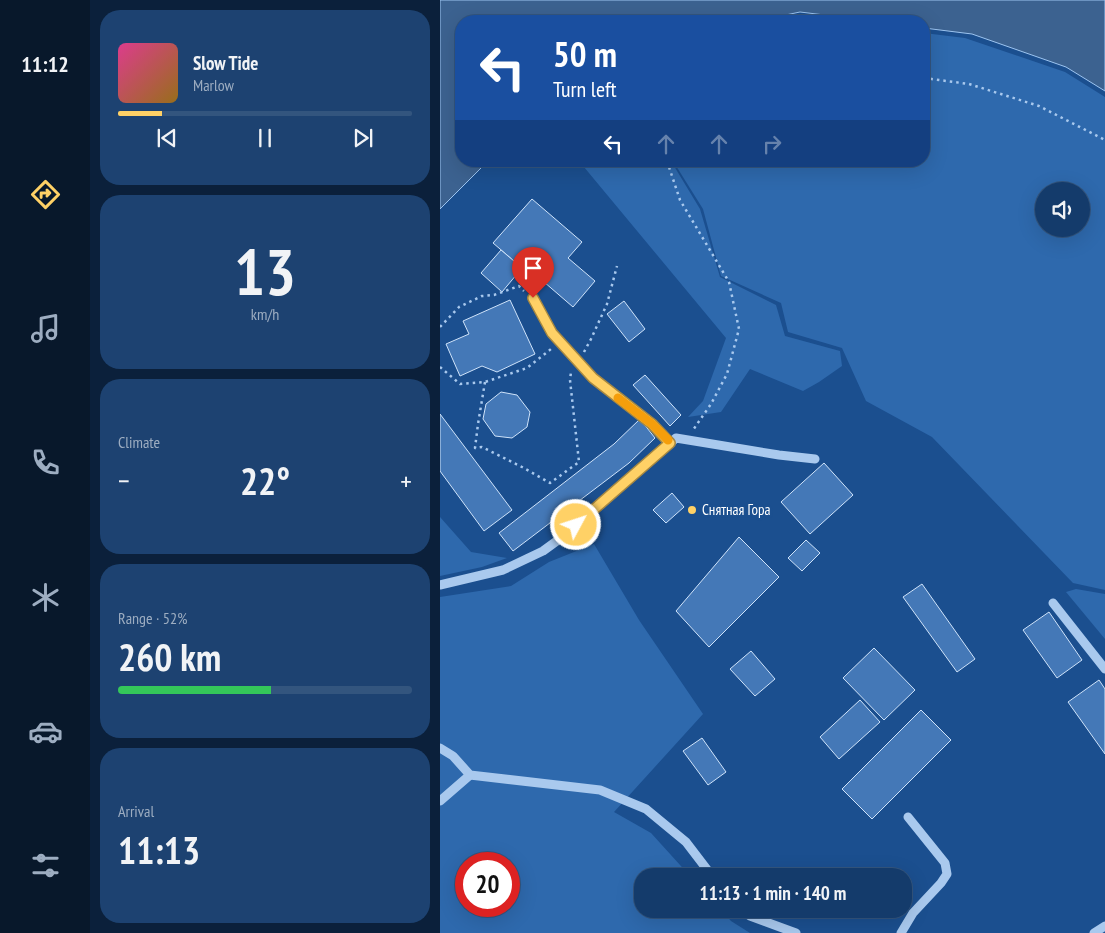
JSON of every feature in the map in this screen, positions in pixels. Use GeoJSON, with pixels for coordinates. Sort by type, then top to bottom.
{"type":"FeatureCollection","features":[{"type":"Feature","properties":{"kind":"lane"},"geometry":{"type":"LineString","coordinates":[[533,298],[552,333],[593,378],[652,424],[670,443]]}},
{"type":"Feature","properties":{"kind":"lane"},"geometry":{"type":"LineString","coordinates":[[440,585],[503,570],[543,551],[565,535],[676,438],[815,459]]}},
{"type":"Feature","properties":{"kind":"lane"},"geometry":{"type":"LineString","coordinates":[[1053,603],[1105,669]]}},
{"type":"Feature","properties":{"kind":"lane"},"geometry":{"type":"LineString","coordinates":[[440,748],[453,756],[470,776],[600,790],[646,809],[686,842],[706,868]]}},
{"type":"Feature","properties":{"kind":"lane"},"geometry":{"type":"LineString","coordinates":[[440,801],[470,776]]}},
{"type":"Feature","properties":{"kind":"lane"},"geometry":{"type":"LineString","coordinates":[[901,933],[913,913],[947,874],[945,863],[908,817]]}},
{"type":"Feature","properties":{"kind":"lane"},"geometry":{"type":"LineString","coordinates":[[755,918],[796,933]]}},
{"type":"Feature","properties":{"kind":"lane"},"geometry":{"type":"LineString","coordinates":[[1094,933],[1105,926]]}},
{"type":"Feature","properties":{"kind":"path"},"geometry":{"type":"LineString","coordinates":[[930,79],[969,84],[1039,106],[1105,140]]}},
{"type":"Feature","properties":{"kind":"path"},"geometry":{"type":"LineString","coordinates":[[669,167],[680,200],[729,282],[739,329],[727,374],[711,404],[685,440]]}},
{"type":"Feature","properties":{"kind":"path"},"geometry":{"type":"LineString","coordinates":[[485,382],[475,448],[482,447],[550,483],[579,462],[570,380],[575,358],[591,339],[607,304],[617,266]]}},
{"type":"Feature","properties":{"kind":"path"},"geometry":{"type":"LineString","coordinates":[[440,327],[459,308],[482,296],[494,295],[519,286],[533,298]]}},
{"type":"Feature","properties":{"kind":"path"},"geometry":{"type":"LineString","coordinates":[[440,367],[460,384],[485,382],[527,368],[560,341]]}},
{"type":"Feature","properties":{"kind":"shaded area"},"geometry":{"type":"Polygon","coordinates":[[[440,0],[1105,0],[1105,91],[1066,67],[972,34],[930,29],[930,15],[825,15],[800,12],[786,15],[455,15],[455,167],[482,167],[440,209],[440,0]]]}},
{"type":"Feature","properties":{"kind":"shaded area"},"geometry":{"type":"Polygon","coordinates":[[[930,34],[965,38],[1065,72],[1105,97],[1105,590],[1073,583],[932,437],[866,401],[842,348],[788,332],[781,303],[721,276],[703,209],[677,167],[930,167],[930,34]]]}},
{"type":"Feature","properties":{"kind":"shaded area"},"geometry":{"type":"Polygon","coordinates":[[[584,167],[675,167],[700,209],[720,277],[776,305],[785,336],[840,351],[842,366],[803,391],[750,369],[721,412],[688,417],[703,401],[726,338],[584,167]]]}},
{"type":"Feature","properties":{"kind":"shaded area"},"geometry":{"type":"Polygon","coordinates":[[[440,517],[471,552],[507,558],[482,567],[440,576],[440,517]]]}},
{"type":"Feature","properties":{"kind":"shaded area"},"geometry":{"type":"Polygon","coordinates":[[[594,544],[639,620],[703,714],[614,812],[651,833],[683,868],[634,868],[634,918],[728,918],[750,933],[440,933],[440,597],[511,586],[549,562],[594,544]]]}},
{"type":"Feature","properties":{"kind":"shaded area"},"geometry":{"type":"Polygon","coordinates":[[[1076,589],[1105,594],[1105,639],[1066,592],[1076,589]]]}},
{"type":"Feature","properties":{"kind":"building"},"geometry":{"type":"Polygon","coordinates":[[[532,199],[582,242],[568,258],[595,281],[573,307],[529,269],[527,272],[493,243],[532,199]]]}},
{"type":"Feature","properties":{"kind":"building"},"geometry":{"type":"Polygon","coordinates":[[[501,250],[522,268],[502,292],[481,273],[501,250]]]}},
{"type":"Feature","properties":{"kind":"building"},"geometry":{"type":"Polygon","coordinates":[[[510,300],[535,354],[497,372],[482,366],[460,376],[446,344],[469,334],[463,321],[510,300]]]}},
{"type":"Feature","properties":{"kind":"building"},"geometry":{"type":"Polygon","coordinates":[[[624,301],[645,329],[629,342],[607,314],[624,301]]]}},
{"type":"Feature","properties":{"kind":"building"},"geometry":{"type":"Polygon","coordinates":[[[645,375],[681,415],[670,426],[633,385],[645,375]]]}},
{"type":"Feature","properties":{"kind":"building"},"geometry":{"type":"Polygon","coordinates":[[[501,392],[517,395],[530,412],[527,427],[512,438],[495,436],[483,419],[486,404],[501,392]]]}},
{"type":"Feature","properties":{"kind":"building"},"geometry":{"type":"Polygon","coordinates":[[[440,414],[512,510],[484,531],[440,471],[440,414]]]}},
{"type":"Feature","properties":{"kind":"building"},"geometry":{"type":"Polygon","coordinates":[[[640,419],[655,438],[629,463],[513,551],[499,533],[614,444],[640,419]]]}},
{"type":"Feature","properties":{"kind":"building"},"geometry":{"type":"Polygon","coordinates":[[[824,463],[853,495],[810,534],[781,502],[824,463]]]}},
{"type":"Feature","properties":{"kind":"building"},"geometry":{"type":"Polygon","coordinates":[[[672,493],[684,507],[666,523],[653,510],[672,493]]]}},
{"type":"Feature","properties":{"kind":"building"},"geometry":{"type":"Polygon","coordinates":[[[739,537],[779,577],[709,647],[676,611],[739,537]]]}},
{"type":"Feature","properties":{"kind":"building"},"geometry":{"type":"Polygon","coordinates":[[[806,540],[820,553],[802,571],[788,558],[806,540]]]}},
{"type":"Feature","properties":{"kind":"building"},"geometry":{"type":"Polygon","coordinates":[[[922,584],[975,659],[957,672],[903,597],[922,584]]]}},
{"type":"Feature","properties":{"kind":"building"},"geometry":{"type":"Polygon","coordinates":[[[1049,612],[1082,660],[1057,678],[1023,630],[1049,612]]]}},
{"type":"Feature","properties":{"kind":"building"},"geometry":{"type":"Polygon","coordinates":[[[874,648],[915,690],[884,720],[843,678],[874,648]]]}},
{"type":"Feature","properties":{"kind":"building"},"geometry":{"type":"Polygon","coordinates":[[[751,651],[775,679],[755,696],[730,669],[751,651]]]}},
{"type":"Feature","properties":{"kind":"building"},"geometry":{"type":"Polygon","coordinates":[[[1099,680],[1105,689],[1105,754],[1068,702],[1099,680]]]}},
{"type":"Feature","properties":{"kind":"building"},"geometry":{"type":"Polygon","coordinates":[[[860,700],[880,722],[839,759],[820,737],[860,700]]]}},
{"type":"Feature","properties":{"kind":"building"},"geometry":{"type":"Polygon","coordinates":[[[921,710],[951,740],[872,819],[842,789],[921,710]]]}},
{"type":"Feature","properties":{"kind":"building"},"geometry":{"type":"Polygon","coordinates":[[[702,738],[726,772],[708,785],[683,751],[702,738]]]}},
{"type":"Feature","properties":{"kind":"slow traffic"},"geometry":{"type":"LineString","coordinates":[[618,398],[652,424],[668,440]]}},
{"type":"Feature","properties":{"kind":"place","name":"Снятная Гора"},"geometry":{"type":"Point","coordinates":[692,510]}},
{"type":"Feature","properties":{"kind":"route"},"geometry":{"type":"LineString","coordinates":[[533,298],[552,333],[593,378],[652,424],[670,443],[576,525]]}}]}
